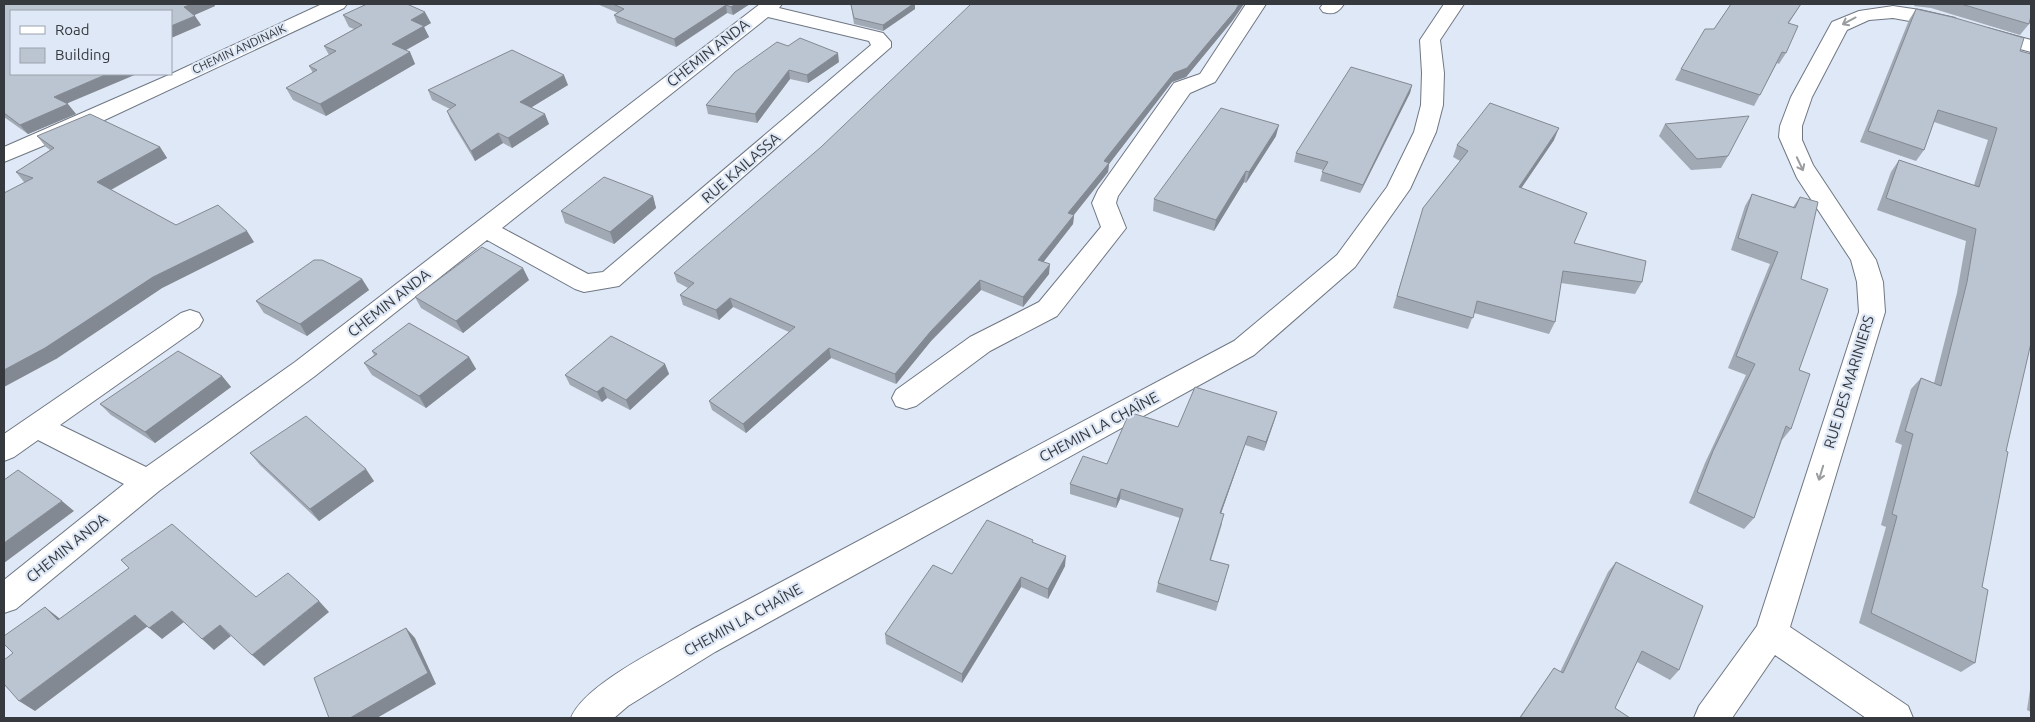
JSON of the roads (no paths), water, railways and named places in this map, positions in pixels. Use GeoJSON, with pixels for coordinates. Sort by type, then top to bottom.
{"type":"FeatureCollection","features":[{"type":"Feature","properties":{"kind":"street","name":"CHEMIN ANDINAIK"},"geometry":{"type":"LineString","coordinates":[[4,155],[88,119],[337,4]]}},
{"type":"Feature","properties":{"kind":"street"},"geometry":{"type":"LineString","coordinates":[[906,398],[980,344],[1048,309],[1114,228],[1104,203],[1106,195],[1182,88],[1188,84],[1208,78],[1256,4]]}},
{"type":"Feature","properties":{"kind":"street","name":"CHEMIN LA CHAÎNE"},"geometry":{"type":"LineString","coordinates":[[589,718],[616,694],[703,641],[1244,348],[1346,262],[1398,189],[1425,132],[1432,105],[1433,73],[1430,40],[1454,4]]}},
{"type":"Feature","properties":{"kind":"street","name":"CHEMIN ANDA"},"geometry":{"type":"LineString","coordinates":[[4,599],[148,482],[305,369],[767,7]]}},
{"type":"Feature","properties":{"kind":"street","name":"RUE KAILASSA"},"geometry":{"type":"LineString","coordinates":[[484,228],[584,283],[610,280],[882,47],[881,42],[876,37],[767,7]]}},
{"type":"Feature","properties":{"kind":"street","name":"RUE DES MARINIERS"},"geometry":{"type":"LineString","coordinates":[[1712,718],[1771,633],[1872,312],[1871,281],[1861,255],[1847,232],[1817,194],[1799,164],[1790,137],[1795,110],[1840,26],[1852,18],[1870,12],[1896,11],[1925,16],[2031,46]]}},
{"type":"Feature","properties":{"kind":"street"},"geometry":{"type":"LineString","coordinates":[[4,449],[190,320]]}},
{"type":"Feature","properties":{"kind":"street"},"geometry":{"type":"LineString","coordinates":[[38,427],[148,482]]}},
{"type":"Feature","properties":{"kind":"street"},"geometry":{"type":"LineString","coordinates":[[1771,633],[1895,718]]}}]}
